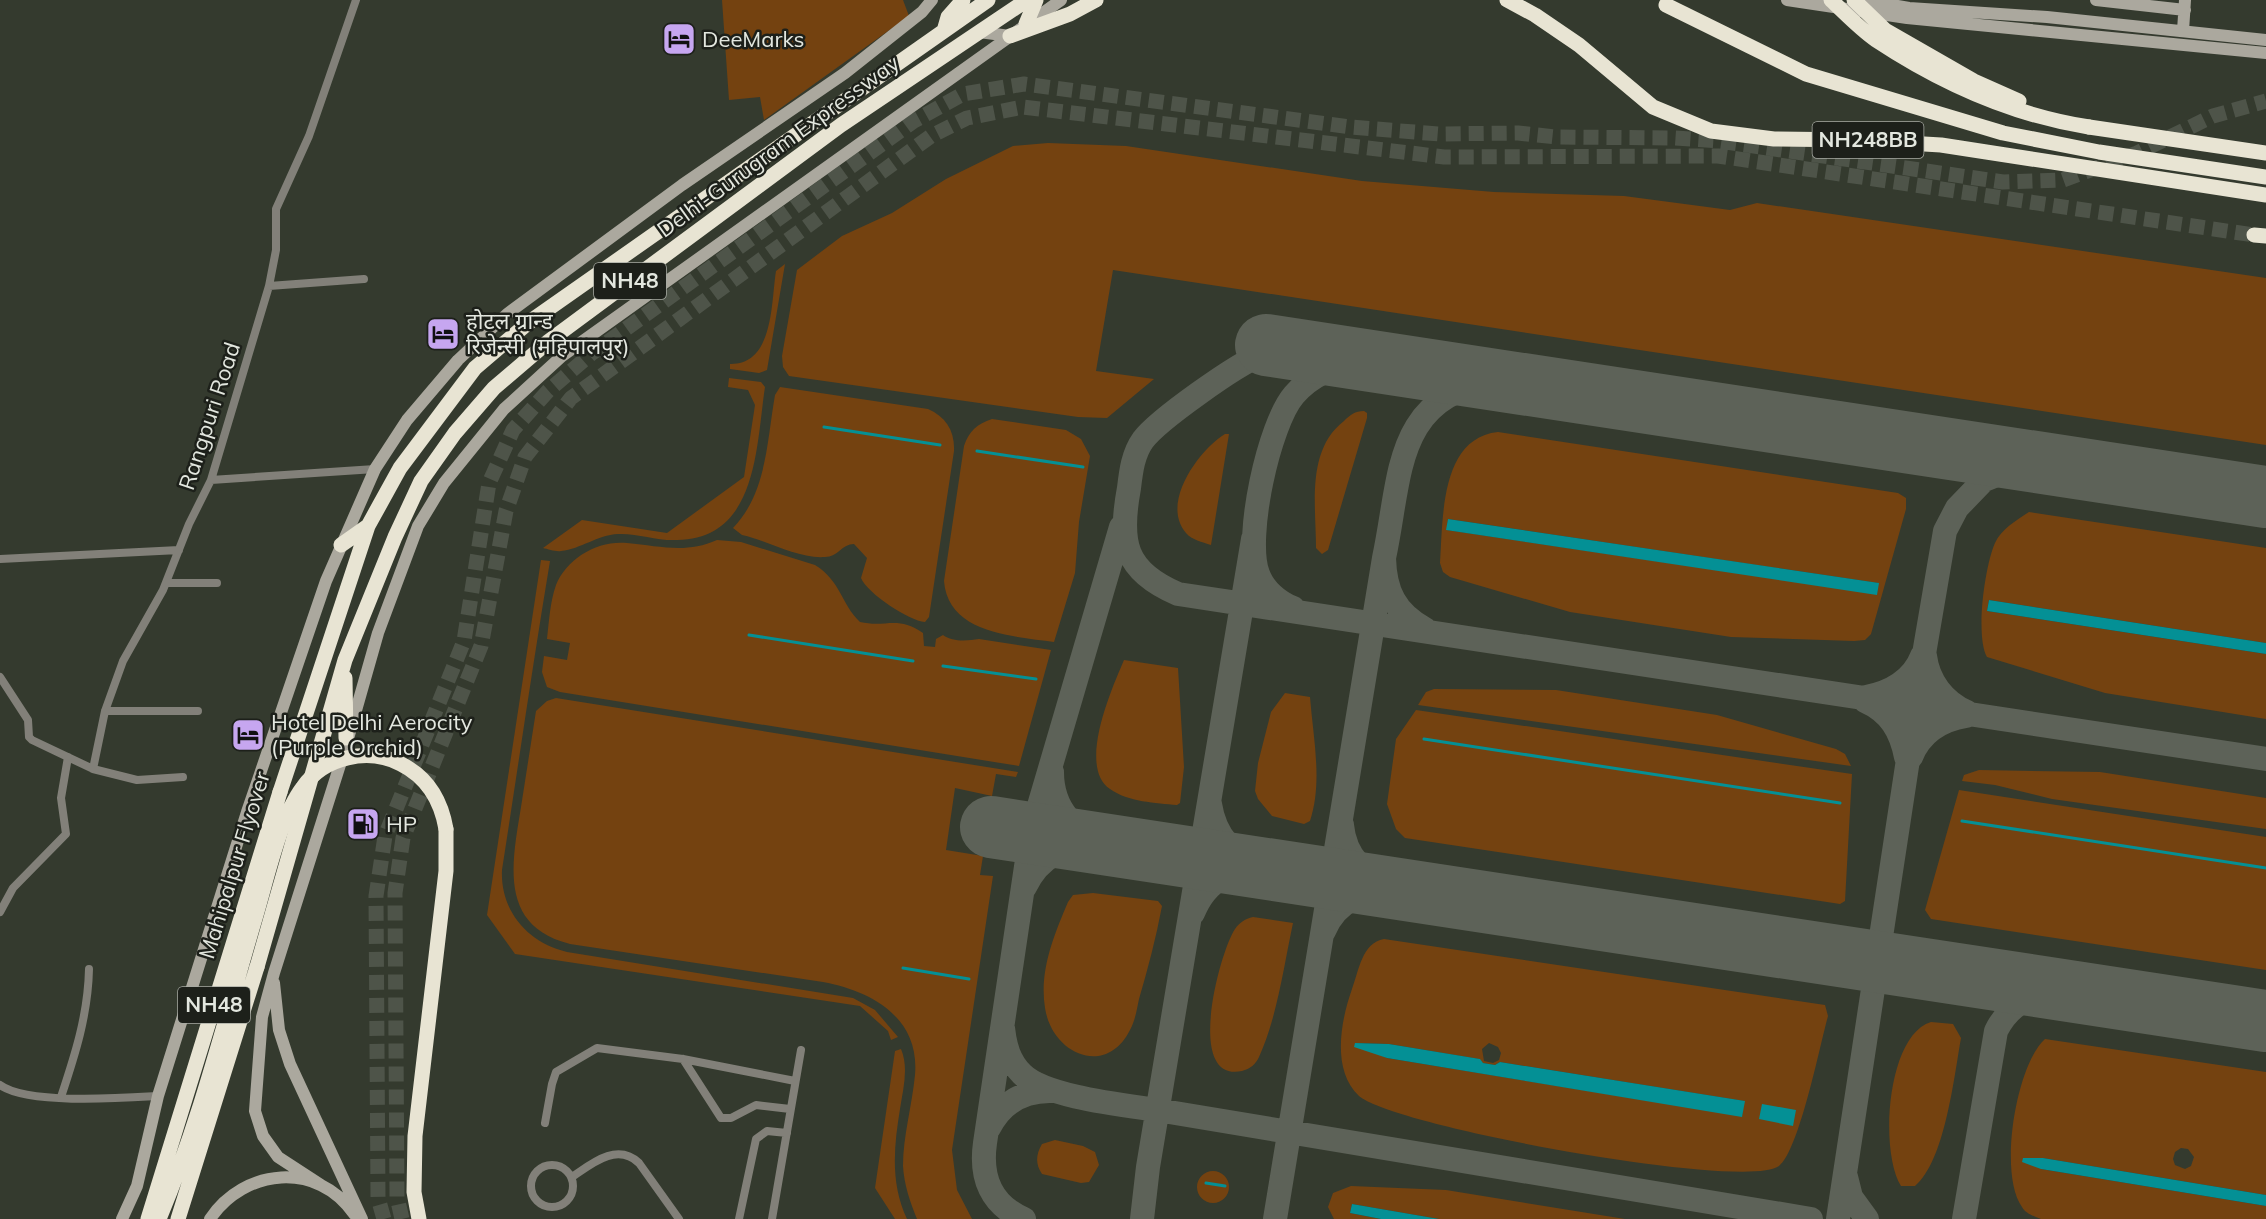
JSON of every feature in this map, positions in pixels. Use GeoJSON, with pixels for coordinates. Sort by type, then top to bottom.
{"type":"FeatureCollection","features":[{"type":"Feature","properties":{"kind":"highway"},"geometry":{"type":"LineString","coordinates":[[944,31],[948,16],[963,0]]}},
{"type":"Feature","properties":{"kind":"highway","name":"Delhi-Gurugram Expressway"},"geometry":{"type":"LineString","coordinates":[[368,526],[400,468],[475,368],[528,323],[988,0]]}},
{"type":"Feature","properties":{"kind":"highway","name":"Delhi-Gurugram Expressway"},"geometry":{"type":"LineString","coordinates":[[345,660],[395,537],[421,482],[455,433],[494,388],[549,341],[841,125],[1027,0]]}},
{"type":"Feature","properties":{"kind":"highway"},"geometry":{"type":"LineString","coordinates":[[1026,24],[1036,0]]}},
{"type":"Feature","properties":{"kind":"highway"},"geometry":{"type":"LineString","coordinates":[[1010,36],[1070,14],[1096,0]]}},
{"type":"Feature","properties":{"kind":"highway","name":"NH248BB"},"geometry":{"type":"LineString","coordinates":[[1507,0],[1579,45],[1653,107],[1711,131],[1774,139],[1857,140],[1941,146],[2266,195]]}},
{"type":"Feature","properties":{"kind":"highway"},"geometry":{"type":"LineString","coordinates":[[1831,0],[1874,39],[1946,82],[2017,111],[2089,127],[2266,153]]}},
{"type":"Feature","properties":{"kind":"highway"},"geometry":{"type":"LineString","coordinates":[[1854,0],[1885,30],[1974,81],[2065,122]]}},
{"type":"Feature","properties":{"kind":"highway"},"geometry":{"type":"LineString","coordinates":[[1666,5],[1806,74],[2003,133],[2099,152],[2266,177]]}},
{"type":"Feature","properties":{"kind":"highway"},"geometry":{"type":"LineString","coordinates":[[341,545],[368,526]]}},
{"type":"Feature","properties":{"kind":"highway","name":"Mahipalpur Flyover"},"geometry":{"type":"LineString","coordinates":[[148,1219],[280,792],[368,526]]}},
{"type":"Feature","properties":{"kind":"highway"},"geometry":{"type":"LineString","coordinates":[[345,660],[346,738]]}},
{"type":"Feature","properties":{"kind":"highway","name":"NH48"},"geometry":{"type":"LineString","coordinates":[[180,1219],[257,967],[345,660]]}},
{"type":"Feature","properties":{"kind":"highway"},"geometry":{"type":"LineString","coordinates":[[159,1219],[173,1187],[278,844],[301,789],[328,765],[357,756],[387,759],[410,769],[435,794],[444,817],[447,843],[438,946],[415,1136],[414,1192],[419,1219]]}},
{"type":"Feature","properties":{"kind":"main road"},"geometry":{"type":"LineString","coordinates":[[122,1219],[137,1186],[158,1096],[247,812],[341,545],[375,469],[407,420],[458,360],[507,314],[682,185],[845,73],[922,12],[932,0]]}},
{"type":"Feature","properties":{"kind":"main road"},"geometry":{"type":"LineString","coordinates":[[357,1219],[344,1201],[278,1157],[263,1136],[255,1112],[262,1017],[378,633],[418,526],[439,489],[504,409],[562,356],[1061,0]]}},
{"type":"Feature","properties":{"kind":"main road"},"geometry":{"type":"LineString","coordinates":[[1787,0],[1907,18],[2266,53]]}},
{"type":"Feature","properties":{"kind":"main road"},"geometry":{"type":"LineString","coordinates":[[1865,0],[1909,8],[2047,17],[2266,40]]}},
{"type":"Feature","properties":{"kind":"main road"},"geometry":{"type":"LineString","coordinates":[[2096,0],[2185,5],[2183,31]]}},
{"type":"Feature","properties":{"kind":"main road"},"geometry":{"type":"LineString","coordinates":[[979,32],[1010,36]]}},
{"type":"Feature","properties":{"kind":"main road"},"geometry":{"type":"LineString","coordinates":[[274,973],[279,1030],[290,1064],[362,1219]]}},
{"type":"Feature","properties":{"kind":"main road"},"geometry":{"type":"LineString","coordinates":[[210,1219],[228,1197],[259,1180],[294,1177],[321,1185]]}},
{"type":"Feature","properties":{"kind":"main road"},"geometry":{"type":"LineString","coordinates":[[137,1186],[173,1209],[180,1219]]}},
{"type":"Feature","properties":{"kind":"street","name":"Rangpuri Road"},"geometry":{"type":"LineString","coordinates":[[93,769],[105,711],[123,661],[166,583],[189,524],[212,480],[268,286],[276,250],[277,206],[309,136],[356,0]]}},
{"type":"Feature","properties":{"kind":"street"},"geometry":{"type":"LineString","coordinates":[[268,286],[364,279]]}},
{"type":"Feature","properties":{"kind":"street"},"geometry":{"type":"LineString","coordinates":[[212,480],[375,469]]}},
{"type":"Feature","properties":{"kind":"street"},"geometry":{"type":"LineString","coordinates":[[0,559],[179,550]]}},
{"type":"Feature","properties":{"kind":"street"},"geometry":{"type":"LineString","coordinates":[[166,583],[217,583]]}},
{"type":"Feature","properties":{"kind":"street"},"geometry":{"type":"LineString","coordinates":[[0,677],[28,720],[29,737],[93,769],[137,780],[183,777]]}},
{"type":"Feature","properties":{"kind":"street"},"geometry":{"type":"LineString","coordinates":[[105,711],[198,711]]}},
{"type":"Feature","properties":{"kind":"street"},"geometry":{"type":"LineString","coordinates":[[0,912],[13,888],[66,834],[61,798],[68,757]]}},
{"type":"Feature","properties":{"kind":"street"},"geometry":{"type":"LineString","coordinates":[[61,1097],[82,1033],[89,993],[89,969]]}},
{"type":"Feature","properties":{"kind":"street"},"geometry":{"type":"LineString","coordinates":[[545,1123],[555,1075],[593,1049],[602,1047],[683,1059],[795,1081]]}},
{"type":"Feature","properties":{"kind":"street"},"geometry":{"type":"LineString","coordinates":[[772,1219],[801,1050]]}},
{"type":"Feature","properties":{"kind":"street"},"geometry":{"type":"LineString","coordinates":[[683,1059],[721,1118],[731,1118],[756,1106],[790,1109]]}},
{"type":"Feature","properties":{"kind":"street"},"geometry":{"type":"LineString","coordinates":[[0,1085],[17,1093],[61,1097],[94,1099],[158,1096]]}},
{"type":"Feature","properties":{"kind":"street"},"geometry":{"type":"LineString","coordinates":[[739,1219],[756,1139],[767,1131],[787,1133]]}},
{"type":"Feature","properties":{"kind":"street"},"geometry":{"type":"LineString","coordinates":[[572,1177],[607,1155],[630,1157],[639,1163],[679,1219]]}},
{"type":"Feature","properties":{"kind":"street"},"geometry":{"type":"LineString","coordinates":[[558,1166],[572,1177],[573,1192],[562,1205],[546,1207],[533,1196],[531,1180],[542,1167],[558,1166]]}},
{"type":"Feature","properties":{"kind":"shaded area"},"geometry":{"type":"Polygon","coordinates":[[[722,0],[903,0],[909,16],[764,120],[760,97],[729,100],[722,0]]]}},
{"type":"Feature","properties":{"kind":"shaded area"},"geometry":{"type":"Polygon","coordinates":[[[1048,143],[1126,146],[1362,181],[1494,192],[1624,196],[1730,210],[1757,203],[2266,278],[2266,445],[1113,270],[1096,371],[1154,379],[1107,418],[1078,417],[789,376],[783,367],[782,356],[797,270],[842,236],[892,213],[946,179],[1013,146],[1048,143]]]}},
{"type":"Feature","properties":{"kind":"shaded area"},"geometry":{"type":"Polygon","coordinates":[[[785,264],[767,370],[759,373],[730,369],[730,364],[744,362],[755,354],[763,343],[771,314],[776,271],[785,264]]]}},
{"type":"Feature","properties":{"kind":"shaded area"},"geometry":{"type":"Polygon","coordinates":[[[729,378],[761,382],[765,387],[755,461],[748,485],[738,507],[724,524],[704,536],[677,540],[618,534],[568,550],[557,551],[543,548],[582,520],[667,533],[744,477],[755,405],[748,390],[728,387],[729,378]]]}},
{"type":"Feature","properties":{"kind":"shaded area"},"geometry":{"type":"Polygon","coordinates":[[[780,387],[928,409],[940,416],[948,426],[953,437],[954,451],[929,617],[925,622],[899,612],[871,591],[861,578],[867,558],[854,544],[829,556],[815,557],[742,535],[733,528],[753,499],[759,482],[764,465],[775,395],[780,387]]]}},
{"type":"Feature","properties":{"kind":"shaded area"},"geometry":{"type":"Polygon","coordinates":[[[1364,411],[1367,413],[1367,418],[1328,550],[1322,554],[1316,548],[1315,497],[1318,463],[1332,433],[1351,415],[1364,411]]]}},
{"type":"Feature","properties":{"kind":"shaded area"},"geometry":{"type":"Polygon","coordinates":[[[992,419],[1066,430],[1081,439],[1090,456],[1079,522],[1075,573],[1054,642],[985,629],[970,622],[957,612],[948,599],[944,581],[964,446],[974,429],[992,419]]]}},
{"type":"Feature","properties":{"kind":"shaded area"},"geometry":{"type":"Polygon","coordinates":[[[1498,432],[1898,493],[1906,498],[1906,509],[1871,634],[1865,640],[1854,641],[1731,637],[1570,612],[1450,577],[1443,572],[1440,563],[1444,504],[1448,483],[1455,464],[1465,449],[1479,438],[1498,432]],[[1448,519],[1447,530],[1877,594],[1878,583],[1448,519]]]}},
{"type":"Feature","properties":{"kind":"shaded area"},"geometry":{"type":"Polygon","coordinates":[[[1225,434],[1229,434],[1211,545],[1194,539],[1186,533],[1179,521],[1177,507],[1180,493],[1194,464],[1225,434]]]}},
{"type":"Feature","properties":{"kind":"shaded area"},"geometry":{"type":"Polygon","coordinates":[[[2029,512],[2266,548],[2266,643],[1989,600],[1987,611],[2266,654],[2266,719],[2105,693],[1987,657],[1983,647],[1982,618],[1985,583],[1991,553],[2001,533],[2029,512]]]}},
{"type":"Feature","properties":{"kind":"shaded area"},"geometry":{"type":"Polygon","coordinates":[[[717,540],[741,542],[815,565],[824,571],[836,585],[860,622],[899,623],[914,628],[923,633],[924,646],[935,647],[936,639],[943,635],[955,640],[979,639],[1051,650],[1019,766],[560,692],[547,687],[542,672],[544,656],[567,660],[570,643],[547,639],[552,598],[561,575],[576,559],[605,544],[627,543],[684,548],[717,540]]]}},
{"type":"Feature","properties":{"kind":"shaded area"},"geometry":{"type":"Polygon","coordinates":[[[541,560],[550,561],[502,870],[506,899],[519,923],[540,941],[567,952],[853,998],[875,1010],[898,1037],[891,1040],[888,1031],[860,1006],[515,954],[487,915],[541,560]]]}},
{"type":"Feature","properties":{"kind":"shaded area"},"geometry":{"type":"Polygon","coordinates":[[[1124,660],[1178,668],[1184,767],[1180,803],[1177,805],[1125,797],[1110,789],[1101,778],[1097,764],[1100,727],[1124,660]]]}},
{"type":"Feature","properties":{"kind":"shaded area"},"geometry":{"type":"Polygon","coordinates":[[[1434,689],[1556,690],[1717,715],[1836,749],[1845,754],[1851,766],[1418,705],[1426,692],[1434,689]]]}},
{"type":"Feature","properties":{"kind":"shaded area"},"geometry":{"type":"Polygon","coordinates":[[[1285,693],[1310,697],[1317,775],[1314,806],[1310,821],[1304,824],[1272,816],[1258,799],[1255,791],[1258,763],[1271,712],[1285,693]]]}},
{"type":"Feature","properties":{"kind":"shaded area"},"geometry":{"type":"Polygon","coordinates":[[[556,698],[1018,772],[1016,777],[996,774],[992,796],[955,788],[946,850],[983,856],[980,875],[993,876],[952,1150],[957,1190],[972,1219],[917,1219],[908,1193],[903,1166],[904,1143],[915,1075],[914,1055],[909,1037],[901,1022],[875,1000],[841,986],[823,982],[570,944],[547,935],[531,923],[520,908],[515,890],[515,850],[536,711],[547,701],[556,698]]]}},
{"type":"Feature","properties":{"kind":"shaded area"},"geometry":{"type":"Polygon","coordinates":[[[1416,710],[1852,774],[1845,901],[1840,904],[1405,838],[1396,829],[1387,804],[1396,739],[1416,710]]]}},
{"type":"Feature","properties":{"kind":"shaded area"},"geometry":{"type":"Polygon","coordinates":[[[1979,770],[2100,772],[2266,798],[2266,829],[2052,799],[1995,785],[1962,781],[1964,775],[1979,770]]]}},
{"type":"Feature","properties":{"kind":"shaded area"},"geometry":{"type":"Polygon","coordinates":[[[1959,790],[2266,837],[2266,970],[1931,919],[1925,910],[1959,790]]]}},
{"type":"Feature","properties":{"kind":"shaded area"},"geometry":{"type":"Polygon","coordinates":[[[1093,893],[1158,901],[1162,906],[1132,1026],[1120,1045],[1108,1053],[1094,1056],[1081,1054],[1069,1048],[1058,1038],[1050,1024],[1044,994],[1049,954],[1068,902],[1073,895],[1093,893]]]}},
{"type":"Feature","properties":{"kind":"shaded area"},"geometry":{"type":"Polygon","coordinates":[[[1253,917],[1293,923],[1271,1026],[1259,1057],[1252,1066],[1245,1070],[1224,1069],[1214,1057],[1210,1037],[1215,987],[1235,929],[1243,921],[1253,917]]]}},
{"type":"Feature","properties":{"kind":"shaded area"},"geometry":{"type":"Polygon","coordinates":[[[1384,939],[1825,1005],[1828,1016],[1814,1072],[1801,1120],[1787,1156],[1779,1166],[1753,1171],[1705,1170],[1641,1163],[1570,1152],[1435,1124],[1386,1109],[1359,1096],[1350,1085],[1345,1073],[1342,1059],[1342,1030],[1348,1001],[1362,958],[1377,942],[1384,939]],[[1355,1043],[1387,1058],[1742,1116],[1744,1101],[1500,1062],[1495,1065],[1483,1063],[1479,1059],[1389,1044],[1355,1043]],[[1489,1043],[1482,1049],[1484,1061],[1493,1063],[1499,1060],[1501,1053],[1498,1047],[1489,1043]]]}},
{"type":"Feature","properties":{"kind":"shaded area"},"geometry":{"type":"Polygon","coordinates":[[[1931,1022],[1953,1024],[1961,1038],[1947,1117],[1934,1158],[1925,1174],[1915,1186],[1901,1186],[1894,1169],[1890,1147],[1891,1096],[1896,1070],[1905,1048],[1916,1031],[1931,1022]]]}},
{"type":"Feature","properties":{"kind":"shaded area"},"geometry":{"type":"Polygon","coordinates":[[[2045,1039],[2266,1072],[2266,1195],[2043,1158],[2041,1169],[2266,1206],[2266,1219],[2041,1219],[2028,1213],[2022,1207],[2015,1191],[2011,1170],[2011,1146],[2019,1095],[2035,1052],[2045,1039]],[[2181,1148],[2175,1152],[2173,1159],[2175,1165],[2185,1169],[2191,1166],[2194,1157],[2188,1149],[2181,1148]]]}},
{"type":"Feature","properties":{"kind":"shaded area"},"geometry":{"type":"Polygon","coordinates":[[[901,1049],[905,1064],[905,1079],[896,1137],[895,1164],[898,1192],[907,1219],[895,1219],[875,1188],[895,1051],[901,1049]]]}},
{"type":"Feature","properties":{"kind":"shaded area"},"geometry":{"type":"Polygon","coordinates":[[[1055,1140],[1083,1146],[1095,1152],[1099,1165],[1089,1182],[1081,1183],[1042,1174],[1037,1163],[1038,1152],[1042,1144],[1055,1140]]]}},
{"type":"Feature","properties":{"kind":"shaded area"},"geometry":{"type":"Polygon","coordinates":[[[1213,1171],[1224,1176],[1229,1187],[1224,1198],[1213,1203],[1202,1198],[1197,1187],[1202,1176],[1213,1171]]]}},
{"type":"Feature","properties":{"kind":"shaded area"},"geometry":{"type":"Polygon","coordinates":[[[1351,1186],[1446,1190],[1625,1219],[1439,1219],[1352,1204],[1350,1213],[1381,1219],[1334,1219],[1328,1207],[1333,1193],[1351,1186]]]}},
{"type":"Feature","properties":{"kind":"water"},"geometry":{"type":"Polygon","coordinates":[[[1448,519],[1879,583],[1877,595],[1446,530],[1448,519]]]}},
{"type":"Feature","properties":{"kind":"water"},"geometry":{"type":"Polygon","coordinates":[[[1989,600],[2266,643],[2266,654],[1987,611],[1989,600]]]}},
{"type":"Feature","properties":{"kind":"water"},"geometry":{"type":"Polygon","coordinates":[[[1355,1043],[1389,1044],[1480,1059],[1483,1063],[1495,1065],[1500,1062],[1745,1101],[1742,1117],[1387,1058],[1354,1047],[1355,1043]]]}},
{"type":"Feature","properties":{"kind":"water"},"geometry":{"type":"Polygon","coordinates":[[[1762,1104],[1796,1110],[1793,1126],[1759,1119],[1762,1104]]]}},
{"type":"Feature","properties":{"kind":"water"},"geometry":{"type":"Polygon","coordinates":[[[2023,1158],[2043,1158],[2266,1195],[2266,1206],[2041,1169],[2022,1162],[2023,1158]]]}},
{"type":"Feature","properties":{"kind":"water"},"geometry":{"type":"Polygon","coordinates":[[[1352,1204],[1439,1219],[1381,1219],[1350,1213],[1352,1204]]]}},
{"type":"Feature","properties":{"kind":"waterway"},"geometry":{"type":"LineString","coordinates":[[824,427],[940,445]]}},
{"type":"Feature","properties":{"kind":"waterway"},"geometry":{"type":"LineString","coordinates":[[977,451],[1083,467]]}},
{"type":"Feature","properties":{"kind":"waterway"},"geometry":{"type":"LineString","coordinates":[[749,635],[913,661]]}},
{"type":"Feature","properties":{"kind":"waterway"},"geometry":{"type":"LineString","coordinates":[[943,666],[1036,679]]}},
{"type":"Feature","properties":{"kind":"waterway"},"geometry":{"type":"LineString","coordinates":[[1424,739],[1840,803]]}},
{"type":"Feature","properties":{"kind":"waterway"},"geometry":{"type":"LineString","coordinates":[[1962,821],[2266,868]]}},
{"type":"Feature","properties":{"kind":"waterway"},"geometry":{"type":"LineString","coordinates":[[903,968],[969,979]]}},
{"type":"Feature","properties":{"kind":"waterway"},"geometry":{"type":"LineString","coordinates":[[1206,1183],[1225,1186]]}},
{"type":"Feature","properties":{"kind":"taxiway"},"geometry":{"type":"LineString","coordinates":[[1297,350],[1261,355],[1235,369],[1164,420],[1140,445],[1135,457],[1126,507],[1126,539],[1129,553],[1136,565],[1160,585],[1178,594],[2266,759]]}},
{"type":"Feature","properties":{"kind":"taxiway"},"geometry":{"type":"LineString","coordinates":[[1293,608],[1277,599],[1264,585],[1258,574],[1255,557],[1254,535],[1257,509],[1268,455],[1276,430],[1294,395],[1325,372],[1361,359]]}},
{"type":"Feature","properties":{"kind":"taxiway"},"geometry":{"type":"LineString","coordinates":[[1425,629],[1406,616],[1399,608],[1390,591],[1385,570],[1384,558],[1400,468],[1421,420],[1439,402],[1465,388],[1500,380]]}},
{"type":"Feature","properties":{"kind":"taxiway"},"geometry":{"type":"LineString","coordinates":[[1838,1219],[1945,531],[1957,508],[1984,480],[2019,466],[2043,463]]}},
{"type":"Feature","properties":{"kind":"taxiway"},"geometry":{"type":"LineString","coordinates":[[1024,1219],[1003,1206],[990,1189],[984,1168],[985,1143],[1031,833],[1121,527]]}},
{"type":"Feature","properties":{"kind":"taxiway"},"geometry":{"type":"LineString","coordinates":[[1142,1219],[1148,1167],[1253,539]]}},
{"type":"Feature","properties":{"kind":"taxiway"},"geometry":{"type":"LineString","coordinates":[[1275,1219],[1384,558]]}},
{"type":"Feature","properties":{"kind":"taxiway"},"geometry":{"type":"LineString","coordinates":[[1866,697],[1892,689],[1900,684],[1913,672],[1922,656]]}},
{"type":"Feature","properties":{"kind":"taxiway"},"geometry":{"type":"LineString","coordinates":[[1925,656],[1938,690],[1951,703],[1967,712]]}},
{"type":"Feature","properties":{"kind":"taxiway"},"geometry":{"type":"LineString","coordinates":[[1865,701],[1874,705],[1893,723],[1906,757]]}},
{"type":"Feature","properties":{"kind":"taxiway"},"geometry":{"type":"LineString","coordinates":[[1911,757],[1926,734],[1940,724],[1966,716]]}},
{"type":"Feature","properties":{"kind":"taxiway"},"geometry":{"type":"LineString","coordinates":[[1052,772],[1056,798],[1068,818],[1085,833],[1108,845]]}},
{"type":"Feature","properties":{"kind":"taxiway"},"geometry":{"type":"LineString","coordinates":[[1210,804],[1221,836],[1235,852],[1265,868]]}},
{"type":"Feature","properties":{"kind":"taxiway"},"geometry":{"type":"LineString","coordinates":[[1342,825],[1347,847],[1352,856],[1374,878],[1394,888]]}},
{"type":"Feature","properties":{"kind":"taxiway"},"geometry":{"type":"LineString","coordinates":[[1025,887],[1038,867],[1055,854],[1076,846],[1099,843]]}},
{"type":"Feature","properties":{"kind":"taxiway"},"geometry":{"type":"LineString","coordinates":[[1193,913],[1206,891],[1222,878],[1242,871],[1267,869]]}},
{"type":"Feature","properties":{"kind":"taxiway"},"geometry":{"type":"LineString","coordinates":[[1324,931],[1336,911],[1344,904],[1363,895],[1396,889]]}},
{"type":"Feature","properties":{"kind":"taxiway"},"geometry":{"type":"LineString","coordinates":[[1964,1219],[1996,1031],[2009,1012],[2025,1000],[2045,993],[2068,991]]}},
{"type":"Feature","properties":{"kind":"taxiway"},"geometry":{"type":"LineString","coordinates":[[1003,1028],[1008,1053],[1022,1074],[1048,1089],[1086,1099],[1811,1219]]}},
{"type":"Feature","properties":{"kind":"taxiway"},"geometry":{"type":"LineString","coordinates":[[989,1128],[1000,1111],[1015,1099],[1023,1095],[1053,1091]]}},
{"type":"Feature","properties":{"kind":"taxiway"},"geometry":{"type":"LineString","coordinates":[[1846,1177],[1851,1197],[1867,1219]]}},
{"type":"Feature","properties":{"kind":"runway"},"geometry":{"type":"LineString","coordinates":[[1266,345],[2266,497]]}},
{"type":"Feature","properties":{"kind":"runway"},"geometry":{"type":"LineString","coordinates":[[991,827],[2266,1021]]}},
{"type":"Feature","properties":{"kind":"tunnel"},"geometry":{"type":"LineString","coordinates":[[384,1219],[378,1198],[376,896],[385,836],[464,641],[489,483],[513,430],[548,391],[591,354],[914,121],[963,94],[1024,84],[1351,127],[1439,134],[1518,133],[1556,137],[1675,138],[1719,141],[2003,182],[2063,180],[2137,153],[2213,116],[2266,101]]}},
{"type":"Feature","properties":{"kind":"tunnel"},"geometry":{"type":"LineString","coordinates":[[402,1219],[397,1197],[395,893],[403,838],[481,646],[506,511],[525,457],[571,398],[931,136],[967,118],[1023,107],[1444,157],[1718,156],[2254,235]]}},
{"type":"Feature","properties":{"kind":"place","name":"DeeMarks"},"geometry":{"type":"Point","coordinates":[679,39]}},
{"type":"Feature","properties":{"kind":"place","name":"होटल ग्रान्ड रिजेन्सी (महिपालपुर)"},"geometry":{"type":"Point","coordinates":[443,334]}},
{"type":"Feature","properties":{"kind":"place","name":"Hotel Delhi Aerocity (Purple Orchid)"},"geometry":{"type":"Point","coordinates":[248,735]}},
{"type":"Feature","properties":{"kind":"place","name":"HP"},"geometry":{"type":"Point","coordinates":[363,824]}}]}
